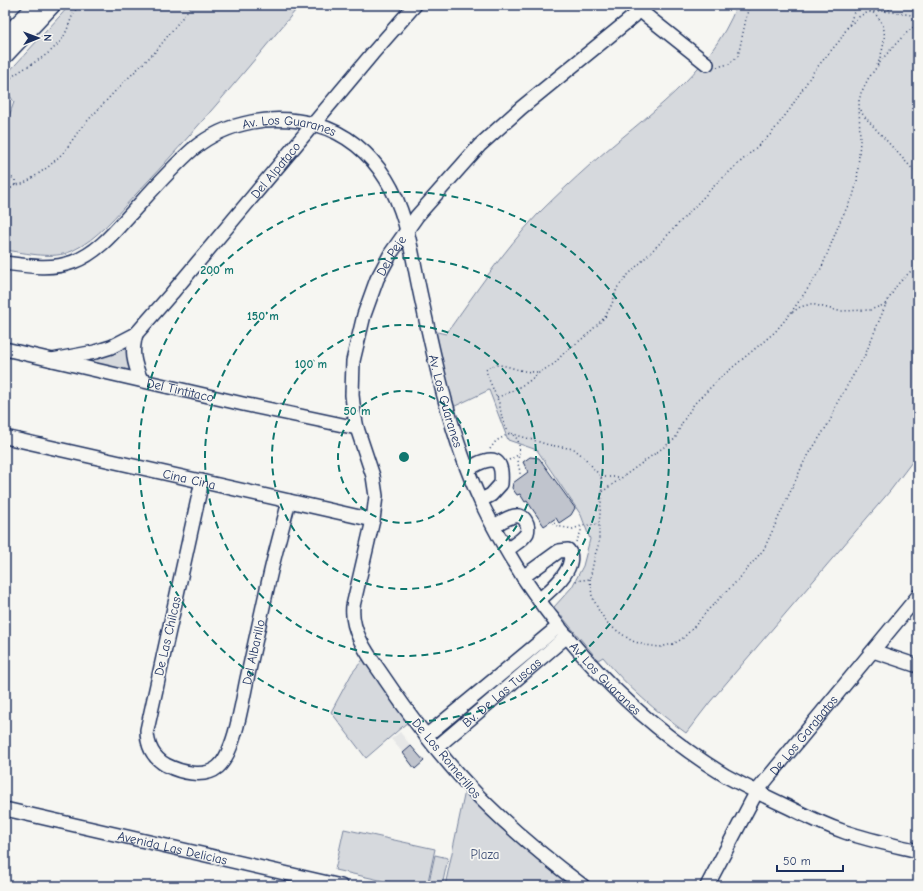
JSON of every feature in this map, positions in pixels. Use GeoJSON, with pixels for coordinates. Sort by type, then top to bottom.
{"type":"FeatureCollection","features":[{"type":"Feature","properties":{"kind":"main road"},"geometry":{"type":"LineString","coordinates":[[5,37],[37,5]]}},
{"type":"Feature","properties":{"kind":"main road"},"geometry":{"type":"LineString","coordinates":[[5,55],[52,5]]}},
{"type":"Feature","properties":{"kind":"street","name":"Del Alpataco"},"geometry":{"type":"LineString","coordinates":[[52,360],[95,352],[121,342],[136,334],[172,294],[415,5]]}},
{"type":"Feature","properties":{"kind":"street"},"geometry":{"type":"LineString","coordinates":[[638,7],[707,64]]}},
{"type":"Feature","properties":{"kind":"street","name":"Del Peje"},"geometry":{"type":"LineString","coordinates":[[354,601],[373,520],[376,496],[373,476],[357,428],[354,414],[352,377],[353,361],[359,332],[370,297],[378,279],[391,253],[407,229],[465,161],[495,130],[556,78],[625,24],[638,7]]}},
{"type":"Feature","properties":{"kind":"street","name":"Av. Los Guaranes"},"geometry":{"type":"LineString","coordinates":[[5,263],[32,266],[54,266],[69,264],[84,257],[108,240],[194,149],[212,136],[229,128],[244,123],[268,120],[296,121],[314,124],[331,130],[347,139],[370,156],[391,187],[403,216],[444,395],[457,440],[481,500],[523,577],[563,631],[603,677],[639,712],[676,742],[729,778],[803,814],[846,832],[918,851]]}},
{"type":"Feature","properties":{"kind":"street"},"geometry":{"type":"LineString","coordinates":[[136,334],[133,349],[135,362],[141,380]]}},
{"type":"Feature","properties":{"kind":"street"},"geometry":{"type":"LineString","coordinates":[[121,342],[133,349]]}},
{"type":"Feature","properties":{"kind":"street","name":"Del Tintitaco"},"geometry":{"type":"LineString","coordinates":[[5,349],[243,404],[357,428]]}},
{"type":"Feature","properties":{"kind":"street","name":"Cina Cina"},"geometry":{"type":"LineString","coordinates":[[5,437],[373,520]]}},
{"type":"Feature","properties":{"kind":"street"},"geometry":{"type":"LineString","coordinates":[[468,469],[486,461],[496,462],[500,465],[502,471],[501,484],[491,495],[481,500]]}},
{"type":"Feature","properties":{"kind":"street","name":"De Las Chilcas"},"geometry":{"type":"LineString","coordinates":[[185,772],[165,764],[154,756],[146,739],[146,730],[202,482]]}},
{"type":"Feature","properties":{"kind":"street","name":"Del Albarillo"},"geometry":{"type":"LineString","coordinates":[[185,772],[203,773],[217,768],[223,761],[234,737],[268,583],[289,501]]}},
{"type":"Feature","properties":{"kind":"street"},"geometry":{"type":"LineString","coordinates":[[494,526],[511,516],[521,517],[525,520],[528,529],[526,533],[507,550]]}},
{"type":"Feature","properties":{"kind":"street"},"geometry":{"type":"LineString","coordinates":[[523,577],[559,551],[569,551],[572,557],[571,562],[551,590],[539,600]]}},
{"type":"Feature","properties":{"kind":"street","name":"De Los Garabatos"},"geometry":{"type":"LineString","coordinates":[[706,886],[757,791],[918,596]]}},
{"type":"Feature","properties":{"kind":"street","name":"De Los Romerillos"},"geometry":{"type":"LineString","coordinates":[[354,601],[352,617],[358,636],[389,685],[426,736],[468,786],[505,822],[555,865],[583,886]]}},
{"type":"Feature","properties":{"kind":"street","name":"Bv. De Las Tuscas"},"geometry":{"type":"LineString","coordinates":[[426,736],[563,631]]}},
{"type":"Feature","properties":{"kind":"street","name":"Bv. De Las Tuscas"},"geometry":{"type":"LineString","coordinates":[[436,748],[563,631]]}},
{"type":"Feature","properties":{"kind":"street"},"geometry":{"type":"LineString","coordinates":[[872,651],[918,666]]}},
{"type":"Feature","properties":{"kind":"street","name":"Avenida Las Delicias"},"geometry":{"type":"LineString","coordinates":[[5,809],[341,886]]}},
{"type":"Feature","properties":{"kind":"path"},"geometry":{"type":"LineString","coordinates":[[5,83],[56,47],[66,35],[73,12],[79,5]]}},
{"type":"Feature","properties":{"kind":"path"},"geometry":{"type":"LineString","coordinates":[[7,188],[12,188],[16,185],[28,182],[48,167],[64,152],[80,129],[156,50],[192,5]]}},
{"type":"Feature","properties":{"kind":"path"},"geometry":{"type":"LineString","coordinates":[[707,64],[716,66],[729,64],[738,56],[749,5]]}},
{"type":"Feature","properties":{"kind":"path"},"geometry":{"type":"LineString","coordinates":[[496,397],[504,395],[522,385],[554,364],[564,353],[587,335],[604,317],[612,304],[617,288],[626,277],[715,185],[771,134],[790,110],[814,71],[840,40],[854,12],[854,5]]}},
{"type":"Feature","properties":{"kind":"path"},"geometry":{"type":"LineString","coordinates":[[864,5],[881,20],[884,31],[884,44],[876,68]]}},
{"type":"Feature","properties":{"kind":"path"},"geometry":{"type":"LineString","coordinates":[[883,12],[897,5]]}},
{"type":"Feature","properties":{"kind":"path"},"geometry":{"type":"LineString","coordinates":[[846,29],[861,15],[868,12],[918,16]]}},
{"type":"Feature","properties":{"kind":"path"},"geometry":{"type":"LineString","coordinates":[[602,492],[675,439],[682,423],[694,404],[720,378],[775,332],[790,314],[822,267],[841,219],[853,196],[857,182],[859,166],[859,101],[861,94],[868,79],[876,68],[903,36],[918,23]]}},
{"type":"Feature","properties":{"kind":"path"},"geometry":{"type":"LineString","coordinates":[[860,108],[863,115],[918,175]]}},
{"type":"Feature","properties":{"kind":"path"},"geometry":{"type":"LineString","coordinates":[[5,180],[11,177],[15,180],[16,185]]}},
{"type":"Feature","properties":{"kind":"path"},"geometry":{"type":"LineString","coordinates":[[5,193],[7,188]]}},
{"type":"Feature","properties":{"kind":"path"},"geometry":{"type":"LineString","coordinates":[[486,461],[490,448],[496,441],[510,433],[549,445],[574,449],[584,457],[601,477],[602,492],[599,543],[590,579],[592,596],[599,611],[609,625],[632,640],[645,646],[660,647],[673,644],[682,639],[694,628],[708,610],[738,580],[764,549],[804,462],[830,420],[837,403],[865,355],[886,304],[897,285],[918,264]]}},
{"type":"Feature","properties":{"kind":"path"},"geometry":{"type":"LineString","coordinates":[[790,314],[800,307],[811,304],[838,311],[870,310],[886,304]]}},
{"type":"Feature","properties":{"kind":"path"},"geometry":{"type":"LineString","coordinates":[[520,474],[518,464],[519,446],[517,438],[510,433],[503,423],[500,406],[486,370],[494,365],[503,365],[520,370],[540,372]]}},
{"type":"Feature","properties":{"kind":"path"},"geometry":{"type":"LineString","coordinates":[[601,477],[623,477]]}},
{"type":"Feature","properties":{"kind":"path"},"geometry":{"type":"LineString","coordinates":[[554,523],[556,526],[562,528],[573,529],[581,526],[599,524]]}},
{"type":"Feature","properties":{"kind":"path"},"geometry":{"type":"LineString","coordinates":[[569,551],[581,532],[581,526]]}},
{"type":"Feature","properties":{"kind":"path"},"geometry":{"type":"LineString","coordinates":[[562,576],[573,581],[590,579]]}},
{"type":"Feature","properties":{"kind":"shaded area"},"geometry":{"type":"Polygon","coordinates":[[[400,732],[411,746],[403,753],[391,739],[400,732]]]}},
{"type":"Feature","properties":{"kind":"green space"},"geometry":{"type":"Polygon","coordinates":[[[70,5],[300,5],[200,124],[99,233],[81,246],[65,254],[39,255],[5,250],[5,128],[14,102],[5,88],[5,76],[70,5]]]}},
{"type":"Feature","properties":{"kind":"green space"},"geometry":{"type":"Polygon","coordinates":[[[737,5],[918,5],[918,454],[890,491],[710,702],[686,733],[642,698],[622,679],[603,657],[598,660],[554,607],[572,587],[583,566],[590,539],[581,515],[537,450],[508,440],[489,390],[451,408],[433,331],[446,334],[501,257],[538,214],[591,164],[674,93],[693,73],[710,53],[725,30],[737,5]]]}},
{"type":"Feature","properties":{"kind":"green space"},"geometry":{"type":"Polygon","coordinates":[[[124,346],[129,349],[133,374],[74,359],[124,346]]]}},
{"type":"Feature","properties":{"kind":"green space"},"geometry":{"type":"Polygon","coordinates":[[[365,657],[409,721],[366,758],[331,712],[352,673],[365,657]]]}},
{"type":"Feature","properties":{"kind":"green space","name":"Plaza"},"geometry":{"type":"Polygon","coordinates":[[[465,791],[580,886],[445,886],[465,791]]]}},
{"type":"Feature","properties":{"kind":"green space"},"geometry":{"type":"Polygon","coordinates":[[[344,829],[435,849],[427,886],[406,886],[335,870],[344,829]]]}},
{"type":"Feature","properties":{"kind":"green space"},"geometry":{"type":"Polygon","coordinates":[[[435,855],[448,858],[442,886],[428,886],[435,855]]]}},
{"type":"Feature","properties":{"kind":"building"},"geometry":{"type":"Polygon","coordinates":[[[530,457],[539,458],[575,508],[571,515],[559,523],[556,518],[544,526],[527,501],[525,502],[520,494],[517,495],[512,488],[513,483],[528,472],[523,462],[530,457]]]}},
{"type":"Feature","properties":{"kind":"building"},"geometry":{"type":"Polygon","coordinates":[[[411,746],[424,761],[415,769],[403,753],[411,746]]]}}]}
